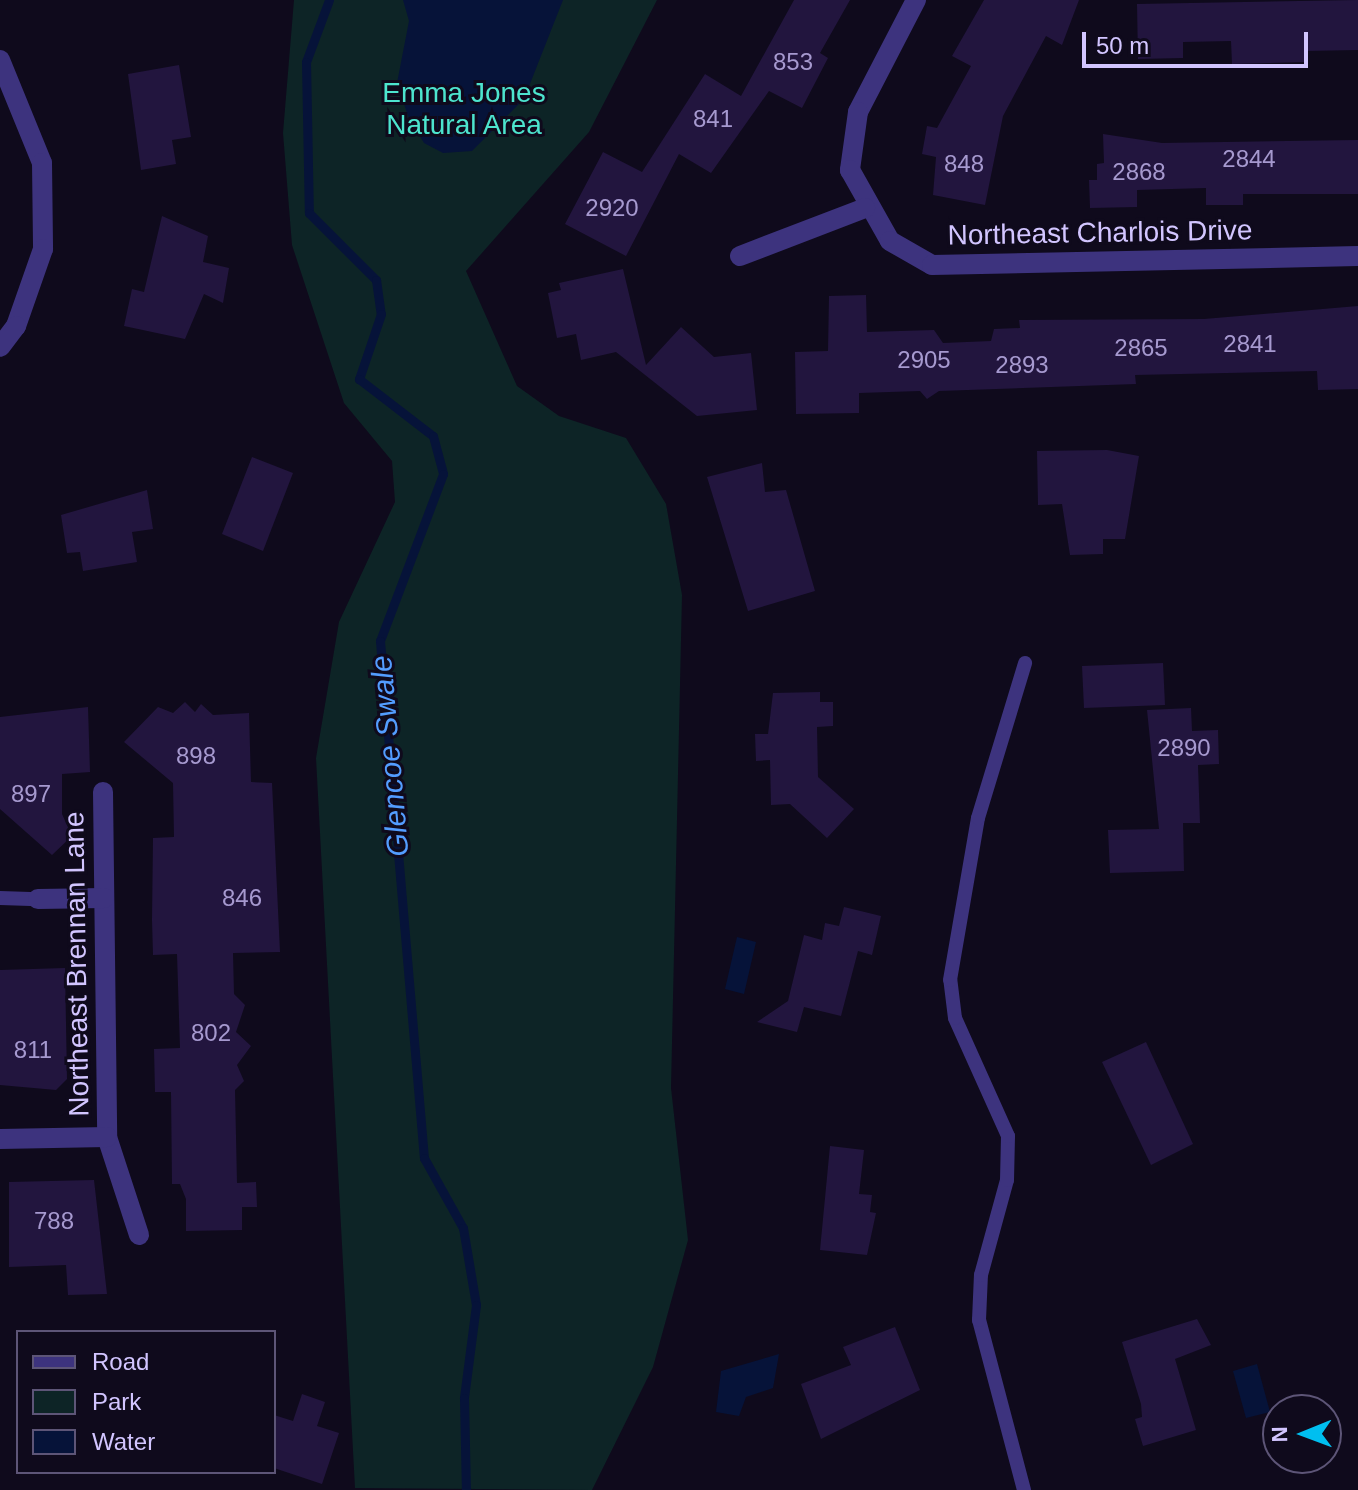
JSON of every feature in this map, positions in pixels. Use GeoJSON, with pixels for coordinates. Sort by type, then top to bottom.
{"type":"FeatureCollection","features":[{"type":"Feature","properties":{"kind":"street","name":"Northeast Charlois Drive"},"geometry":{"type":"LineString","coordinates":[[916,0],[858,112],[850,170],[865,208],[890,241],[932,265],[1358,256]]}},
{"type":"Feature","properties":{"kind":"street"},"geometry":{"type":"LineString","coordinates":[[0,60],[42,163],[43,249],[16,326],[0,347]]}},
{"type":"Feature","properties":{"kind":"street"},"geometry":{"type":"LineString","coordinates":[[740,256],[865,208]]}},
{"type":"Feature","properties":{"kind":"street","name":"Northeast Brennan Lane"},"geometry":{"type":"LineString","coordinates":[[103,792],[107,1137],[139,1235]]}},
{"type":"Feature","properties":{"kind":"street"},"geometry":{"type":"LineString","coordinates":[[38,899],[104,898]]}},
{"type":"Feature","properties":{"kind":"street","name":"Northeast Brennan Lane"},"geometry":{"type":"LineString","coordinates":[[0,1139],[107,1137]]}},
{"type":"Feature","properties":{"kind":"lane"},"geometry":{"type":"LineString","coordinates":[[1024,1490],[979,1309],[1007,1180],[1008,1136],[955,1018],[950,980],[978,818],[1025,663]]}},
{"type":"Feature","properties":{"kind":"lane"},"geometry":{"type":"LineString","coordinates":[[0,898],[38,899]]}},
{"type":"Feature","properties":{"kind":"green space","name":"Emma Jones Natural Area"},"geometry":{"type":"Polygon","coordinates":[[[294,0],[657,0],[589,132],[466,271],[517,386],[559,416],[626,438],[666,504],[682,595],[671,1088],[688,1240],[653,1367],[592,1490],[355,1488],[316,758],[339,622],[395,502],[392,461],[344,403],[292,245],[283,133],[294,0]]]}},
{"type":"Feature","properties":{"kind":"water"},"geometry":{"type":"Polygon","coordinates":[[[403,0],[563,0],[524,99],[472,151],[443,153],[424,143],[408,116],[397,83],[409,21],[403,0]]]}},
{"type":"Feature","properties":{"kind":"water"},"geometry":{"type":"Polygon","coordinates":[[[737,937],[756,942],[744,994],[725,989],[737,937]]]}},
{"type":"Feature","properties":{"kind":"water"},"geometry":{"type":"Polygon","coordinates":[[[779,1354],[773,1388],[746,1397],[739,1416],[716,1412],[721,1371],[779,1354]]]}},
{"type":"Feature","properties":{"kind":"water"},"geometry":{"type":"Polygon","coordinates":[[[1257,1364],[1265,1394],[1262,1394],[1262,1414],[1246,1418],[1233,1371],[1257,1364]]]}},
{"type":"Feature","properties":{"kind":"building"},"geometry":{"type":"Polygon","coordinates":[[[794,0],[850,0],[820,53],[828,58],[802,108],[769,91],[711,173],[679,154],[626,256],[565,224],[603,152],[642,172],[705,74],[741,96],[794,0]]]}},
{"type":"Feature","properties":{"kind":"building"},"geometry":{"type":"Polygon","coordinates":[[[984,0],[1079,0],[1062,45],[1046,36],[1003,116],[985,205],[933,195],[936,157],[922,154],[927,126],[937,128],[971,66],[952,56],[984,0]]]}},
{"type":"Feature","properties":{"kind":"building"},"geometry":{"type":"Polygon","coordinates":[[[1358,0],[1358,50],[1305,51],[1305,62],[1232,64],[1231,41],[1183,42],[1183,58],[1138,59],[1137,4],[1358,0]]]}},
{"type":"Feature","properties":{"kind":"building"},"geometry":{"type":"Polygon","coordinates":[[[179,65],[191,137],[172,140],[176,164],[141,170],[128,74],[179,65]]]}},
{"type":"Feature","properties":{"kind":"building"},"geometry":{"type":"Polygon","coordinates":[[[1103,134],[1162,143],[1358,140],[1358,194],[1243,194],[1243,205],[1206,205],[1206,188],[1137,190],[1137,207],[1090,208],[1089,180],[1097,180],[1097,164],[1104,163],[1103,134]]]}},
{"type":"Feature","properties":{"kind":"building"},"geometry":{"type":"Polygon","coordinates":[[[162,216],[208,236],[203,262],[229,268],[223,303],[204,294],[185,339],[124,326],[132,289],[144,292],[162,216]]]}},
{"type":"Feature","properties":{"kind":"building"},"geometry":{"type":"Polygon","coordinates":[[[623,269],[646,365],[681,327],[714,357],[751,353],[757,410],[697,416],[616,352],[581,360],[576,334],[557,338],[548,293],[561,290],[559,283],[623,269]]]}},
{"type":"Feature","properties":{"kind":"building"},"geometry":{"type":"Polygon","coordinates":[[[866,295],[867,332],[934,330],[943,343],[991,341],[994,329],[1020,328],[1019,320],[1204,319],[1358,306],[1358,389],[1318,390],[1317,371],[1135,375],[1136,384],[939,391],[927,399],[920,391],[859,393],[859,413],[796,414],[795,352],[828,351],[829,296],[866,295]]]}},
{"type":"Feature","properties":{"kind":"building"},"geometry":{"type":"Polygon","coordinates":[[[1107,450],[1139,456],[1125,539],[1103,539],[1103,554],[1070,555],[1062,504],[1038,505],[1037,451],[1107,450]]]}},
{"type":"Feature","properties":{"kind":"building"},"geometry":{"type":"Polygon","coordinates":[[[252,457],[293,473],[263,551],[222,534],[252,457]]]}},
{"type":"Feature","properties":{"kind":"building"},"geometry":{"type":"Polygon","coordinates":[[[762,463],[765,492],[786,490],[815,591],[748,611],[707,477],[762,463]]]}},
{"type":"Feature","properties":{"kind":"building"},"geometry":{"type":"Polygon","coordinates":[[[147,490],[153,529],[132,532],[137,562],[83,571],[80,552],[67,553],[61,515],[147,490]]]}},
{"type":"Feature","properties":{"kind":"building"},"geometry":{"type":"Polygon","coordinates":[[[1163,663],[1165,705],[1084,708],[1082,666],[1163,663]]]}},
{"type":"Feature","properties":{"kind":"building"},"geometry":{"type":"Polygon","coordinates":[[[820,692],[820,702],[833,702],[833,726],[817,727],[818,777],[854,809],[827,838],[790,804],[771,805],[770,760],[756,761],[755,734],[768,734],[773,693],[820,692]]]}},
{"type":"Feature","properties":{"kind":"building"},"geometry":{"type":"Polygon","coordinates":[[[185,702],[195,712],[201,704],[213,715],[249,713],[251,782],[272,783],[280,952],[233,953],[234,994],[245,1005],[236,1032],[251,1046],[237,1065],[244,1081],[235,1090],[237,1183],[256,1182],[257,1207],[242,1207],[242,1230],[186,1231],[186,1199],[180,1184],[172,1184],[171,1092],[155,1092],[154,1049],[180,1048],[177,954],[153,955],[152,920],[153,838],[174,837],[173,783],[124,742],[158,707],[173,713],[185,702]]]}},
{"type":"Feature","properties":{"kind":"building"},"geometry":{"type":"Polygon","coordinates":[[[88,707],[90,772],[62,774],[62,814],[72,836],[52,855],[0,809],[0,717],[88,707]]]}},
{"type":"Feature","properties":{"kind":"building"},"geometry":{"type":"Polygon","coordinates":[[[1191,708],[1192,731],[1218,730],[1219,764],[1198,765],[1200,823],[1183,823],[1184,871],[1110,873],[1108,830],[1159,829],[1147,710],[1191,708]]]}},
{"type":"Feature","properties":{"kind":"building"},"geometry":{"type":"Polygon","coordinates":[[[844,907],[881,916],[872,955],[858,951],[841,1016],[804,1007],[797,1032],[757,1022],[788,1001],[804,935],[822,940],[825,923],[839,926],[844,907]]]}},
{"type":"Feature","properties":{"kind":"building"},"geometry":{"type":"Polygon","coordinates":[[[65,968],[67,1079],[56,1090],[0,1085],[0,970],[65,968]]]}},
{"type":"Feature","properties":{"kind":"building"},"geometry":{"type":"Polygon","coordinates":[[[1146,1042],[1193,1144],[1151,1165],[1102,1062],[1146,1042]]]}},
{"type":"Feature","properties":{"kind":"building"},"geometry":{"type":"Polygon","coordinates":[[[830,1146],[864,1150],[859,1194],[872,1195],[870,1212],[876,1213],[867,1255],[820,1250],[830,1146]]]}},
{"type":"Feature","properties":{"kind":"building"},"geometry":{"type":"Polygon","coordinates":[[[94,1180],[107,1294],[68,1295],[66,1265],[9,1267],[9,1182],[94,1180]]]}},
{"type":"Feature","properties":{"kind":"building"},"geometry":{"type":"Polygon","coordinates":[[[1197,1319],[1211,1345],[1175,1359],[1196,1430],[1143,1446],[1135,1419],[1142,1417],[1141,1404],[1122,1342],[1197,1319]]]}},
{"type":"Feature","properties":{"kind":"building"},"geometry":{"type":"Polygon","coordinates":[[[895,1327],[920,1390],[821,1439],[801,1384],[851,1365],[843,1347],[895,1327]]]}},
{"type":"Feature","properties":{"kind":"building"},"geometry":{"type":"Polygon","coordinates":[[[302,1394],[325,1402],[317,1426],[339,1433],[322,1484],[276,1469],[276,1416],[293,1421],[302,1394]]]}},
{"type":"Feature","properties":{"kind":"waterway","name":"Glencoe Swale"},"geometry":{"type":"LineString","coordinates":[[329,0],[306,62],[309,213],[376,280],[381,314],[359,379],[433,436],[443,474],[380,641],[424,1158],[463,1228],[476,1305],[464,1398],[466,1490]]}}]}
